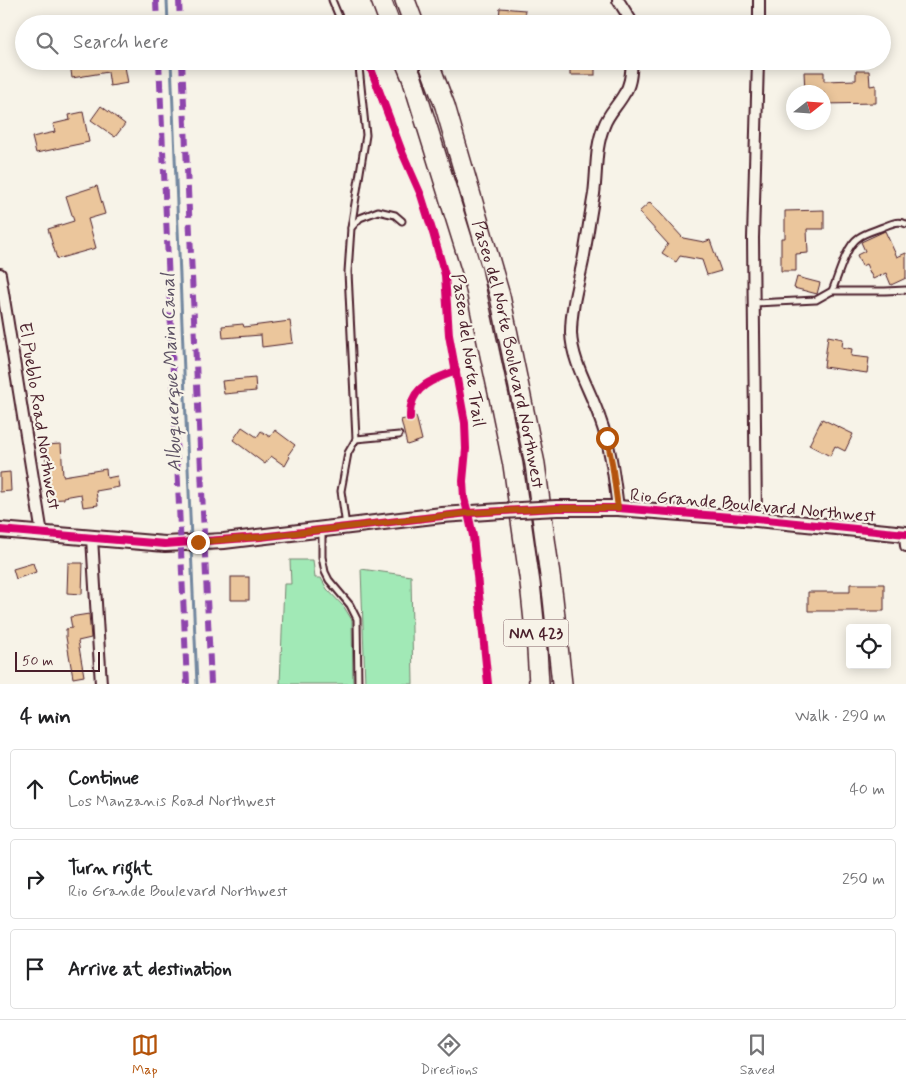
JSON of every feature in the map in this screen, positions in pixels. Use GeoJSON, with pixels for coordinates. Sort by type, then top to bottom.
{"type":"FeatureCollection","features":[{"type":"Feature","properties":{"kind":"highway"},"geometry":{"type":"LineString","coordinates":[[381,0],[387,15]]}},
{"type":"Feature","properties":{"kind":"highway"},"geometry":{"type":"LineString","coordinates":[[405,0],[411,15]]}},
{"type":"Feature","properties":{"kind":"highway","name":"Paseo del Norte Boulevard Northwest"},"geometry":{"type":"LineString","coordinates":[[409,70],[474,281],[513,465],[530,583],[539,684]]}},
{"type":"Feature","properties":{"kind":"highway","name":"Paseo del Norte Boulevard Northwest"},"geometry":{"type":"LineString","coordinates":[[431,70],[445,106],[502,306],[535,464],[553,598],[562,684]]}},
{"type":"Feature","properties":{"kind":"street"},"geometry":{"type":"LineString","coordinates":[[618,0],[628,15]]}},
{"type":"Feature","properties":{"kind":"street"},"geometry":{"type":"LineString","coordinates":[[758,15],[759,0]]}},
{"type":"Feature","properties":{"kind":"street"},"geometry":{"type":"LineString","coordinates":[[618,508],[607,438],[576,358],[571,333],[574,302],[583,262],[594,190],[599,142],[604,126],[625,94],[630,82],[631,70]]}},
{"type":"Feature","properties":{"kind":"street"},"geometry":{"type":"LineString","coordinates":[[756,519],[753,238],[758,70]]}},
{"type":"Feature","properties":{"kind":"street","name":"El Pueblo Road Northwest"},"geometry":{"type":"LineString","coordinates":[[0,274],[42,534]]}},
{"type":"Feature","properties":{"kind":"street","name":"Rio Grande Boulevard Northwest"},"geometry":{"type":"LineString","coordinates":[[0,530],[165,544],[251,538],[442,515],[557,508],[618,508],[756,519],[906,538]]}},
{"type":"Feature","properties":{"kind":"street"},"geometry":{"type":"LineString","coordinates":[[92,538],[100,684]]}},
{"type":"Feature","properties":{"kind":"lane"},"geometry":{"type":"LineString","coordinates":[[332,0],[338,15]]}},
{"type":"Feature","properties":{"kind":"lane"},"geometry":{"type":"LineString","coordinates":[[346,527],[341,491],[348,453],[356,439],[348,272],[351,228],[366,135],[359,70]]}},
{"type":"Feature","properties":{"kind":"lane"},"geometry":{"type":"LineString","coordinates":[[351,228],[360,218],[378,211],[396,215],[402,221]]}},
{"type":"Feature","properties":{"kind":"lane"},"geometry":{"type":"LineString","coordinates":[[832,291],[846,252],[857,238],[893,223],[902,222],[906,224]]}},
{"type":"Feature","properties":{"kind":"lane"},"geometry":{"type":"LineString","coordinates":[[754,304],[816,300],[832,291],[885,292],[906,290]]}},
{"type":"Feature","properties":{"kind":"lane"},"geometry":{"type":"LineString","coordinates":[[356,439],[399,435]]}},
{"type":"Feature","properties":{"kind":"lane"},"geometry":{"type":"LineString","coordinates":[[322,530],[322,557],[325,572],[334,587],[350,605],[357,619],[358,684]]}},
{"type":"Feature","properties":{"kind":"green space"},"geometry":{"type":"Polygon","coordinates":[[[290,560],[313,560],[315,578],[321,578],[327,589],[344,607],[352,620],[353,684],[280,684],[284,584],[291,584],[290,560]]]}},
{"type":"Feature","properties":{"kind":"green space"},"geometry":{"type":"Polygon","coordinates":[[[361,569],[411,576],[413,684],[365,684],[361,569]]]}},
{"type":"Feature","properties":{"kind":"building"},"geometry":{"type":"Polygon","coordinates":[[[500,8],[525,10],[524,15],[499,15],[500,8]]]}},
{"type":"Feature","properties":{"kind":"building"},"geometry":{"type":"Polygon","coordinates":[[[71,70],[126,70],[128,83],[110,86],[108,72],[72,78],[71,70]]]}},
{"type":"Feature","properties":{"kind":"building"},"geometry":{"type":"Polygon","coordinates":[[[570,70],[595,70],[595,75],[570,75],[570,70]]]}},
{"type":"Feature","properties":{"kind":"building"},"geometry":{"type":"Polygon","coordinates":[[[856,71],[869,71],[870,86],[876,85],[876,103],[831,104],[831,85],[805,85],[804,72],[824,72],[824,81],[856,80],[856,71]]]}},
{"type":"Feature","properties":{"kind":"building"},"geometry":{"type":"Polygon","coordinates":[[[101,106],[125,124],[115,137],[91,120],[101,106]]]}},
{"type":"Feature","properties":{"kind":"building"},"geometry":{"type":"Polygon","coordinates":[[[83,112],[89,142],[36,153],[32,137],[55,132],[53,124],[70,120],[69,115],[83,112]]]}},
{"type":"Feature","properties":{"kind":"building"},"geometry":{"type":"Polygon","coordinates":[[[97,186],[105,214],[88,219],[96,248],[57,259],[48,229],[74,221],[66,196],[97,186]]]}},
{"type":"Feature","properties":{"kind":"building"},"geometry":{"type":"Polygon","coordinates":[[[650,202],[683,238],[704,242],[710,240],[721,271],[707,275],[702,260],[680,256],[676,262],[662,253],[668,244],[639,212],[650,202]]]}},
{"type":"Feature","properties":{"kind":"building"},"geometry":{"type":"Polygon","coordinates":[[[824,210],[824,229],[807,229],[808,253],[796,254],[796,271],[781,271],[781,238],[785,238],[785,211],[824,210]]]}},
{"type":"Feature","properties":{"kind":"building"},"geometry":{"type":"Polygon","coordinates":[[[885,231],[897,257],[906,253],[906,278],[891,285],[886,273],[873,279],[866,264],[862,266],[857,255],[865,251],[861,242],[885,231]]]}},
{"type":"Feature","properties":{"kind":"building"},"geometry":{"type":"Polygon","coordinates":[[[797,277],[820,283],[817,294],[794,288],[797,277]]]}},
{"type":"Feature","properties":{"kind":"building"},"geometry":{"type":"Polygon","coordinates":[[[290,321],[293,343],[262,347],[261,335],[223,338],[222,326],[243,324],[244,327],[290,321]]]}},
{"type":"Feature","properties":{"kind":"building"},"geometry":{"type":"Polygon","coordinates":[[[828,336],[843,339],[842,347],[852,349],[851,356],[869,358],[867,373],[824,367],[828,336]]]}},
{"type":"Feature","properties":{"kind":"building"},"geometry":{"type":"Polygon","coordinates":[[[255,378],[256,391],[224,394],[222,381],[255,378]]]}},
{"type":"Feature","properties":{"kind":"building"},"geometry":{"type":"Polygon","coordinates":[[[416,416],[422,440],[407,445],[401,420],[416,416]]]}},
{"type":"Feature","properties":{"kind":"building"},"geometry":{"type":"Polygon","coordinates":[[[822,419],[853,434],[845,451],[835,446],[830,456],[809,445],[822,419]]]}},
{"type":"Feature","properties":{"kind":"building"},"geometry":{"type":"Polygon","coordinates":[[[242,427],[257,437],[261,431],[270,437],[275,430],[295,445],[288,455],[290,457],[285,466],[271,456],[265,464],[233,440],[242,427]]]}},
{"type":"Feature","properties":{"kind":"building"},"geometry":{"type":"Polygon","coordinates":[[[61,444],[63,476],[106,469],[107,478],[117,476],[119,487],[96,491],[98,505],[83,507],[81,494],[64,497],[64,499],[48,500],[45,445],[61,444]]]}},
{"type":"Feature","properties":{"kind":"building"},"geometry":{"type":"Polygon","coordinates":[[[10,472],[11,491],[0,492],[0,473],[10,472]]]}},
{"type":"Feature","properties":{"kind":"building"},"geometry":{"type":"Polygon","coordinates":[[[33,563],[36,572],[16,579],[13,569],[33,563]]]}},
{"type":"Feature","properties":{"kind":"building"},"geometry":{"type":"Polygon","coordinates":[[[68,563],[83,563],[82,594],[67,593],[68,563]]]}},
{"type":"Feature","properties":{"kind":"building"},"geometry":{"type":"Polygon","coordinates":[[[231,577],[249,577],[249,600],[231,600],[231,577]]]}},
{"type":"Feature","properties":{"kind":"building"},"geometry":{"type":"Polygon","coordinates":[[[850,584],[884,584],[884,611],[808,611],[808,592],[850,592],[850,584]]]}},
{"type":"Feature","properties":{"kind":"building"},"geometry":{"type":"Polygon","coordinates":[[[89,614],[91,638],[78,641],[84,676],[73,678],[66,629],[72,628],[70,617],[89,614]]]}},
{"type":"Feature","properties":{"kind":"waterway","name":"Albuquerque Main Canal"},"geometry":{"type":"LineString","coordinates":[[167,0],[168,15]]}},
{"type":"Feature","properties":{"kind":"waterway","name":"Albuquerque Main Canal"},"geometry":{"type":"LineString","coordinates":[[171,70],[191,539]]}},
{"type":"Feature","properties":{"kind":"waterway","name":"Albuquerque Main Canal"},"geometry":{"type":"LineString","coordinates":[[191,547],[197,684]]}},
{"type":"Feature","properties":{"kind":"marked path"},"geometry":{"type":"LineString","coordinates":[[156,0],[157,15]]}},
{"type":"Feature","properties":{"kind":"marked path"},"geometry":{"type":"LineString","coordinates":[[179,0],[180,15]]}},
{"type":"Feature","properties":{"kind":"marked path"},"geometry":{"type":"LineString","coordinates":[[159,70],[187,684]]}},
{"type":"Feature","properties":{"kind":"marked path"},"geometry":{"type":"LineString","coordinates":[[182,70],[211,684]]}},
{"type":"Feature","properties":{"kind":"cycle path","name":"Paseo del Norte Trail"},"geometry":{"type":"LineString","coordinates":[[371,70],[402,152],[421,195],[445,275],[449,335],[465,423],[464,498],[473,536],[488,684]]}},
{"type":"Feature","properties":{"kind":"cycle path","name":"Paseo del Norte Trail"},"geometry":{"type":"LineString","coordinates":[[410,418],[413,398],[417,392],[428,383],[456,371]]}},
{"type":"Feature","properties":{"kind":"cycle path"},"geometry":{"type":"LineString","coordinates":[[0,530],[165,544],[260,537],[468,513],[557,508],[618,508],[906,534]]}},
{"type":"Feature","properties":{"kind":"route"},"geometry":{"type":"LineString","coordinates":[[198,542],[224,541],[442,515],[557,508],[618,508],[607,438]]}}]}
